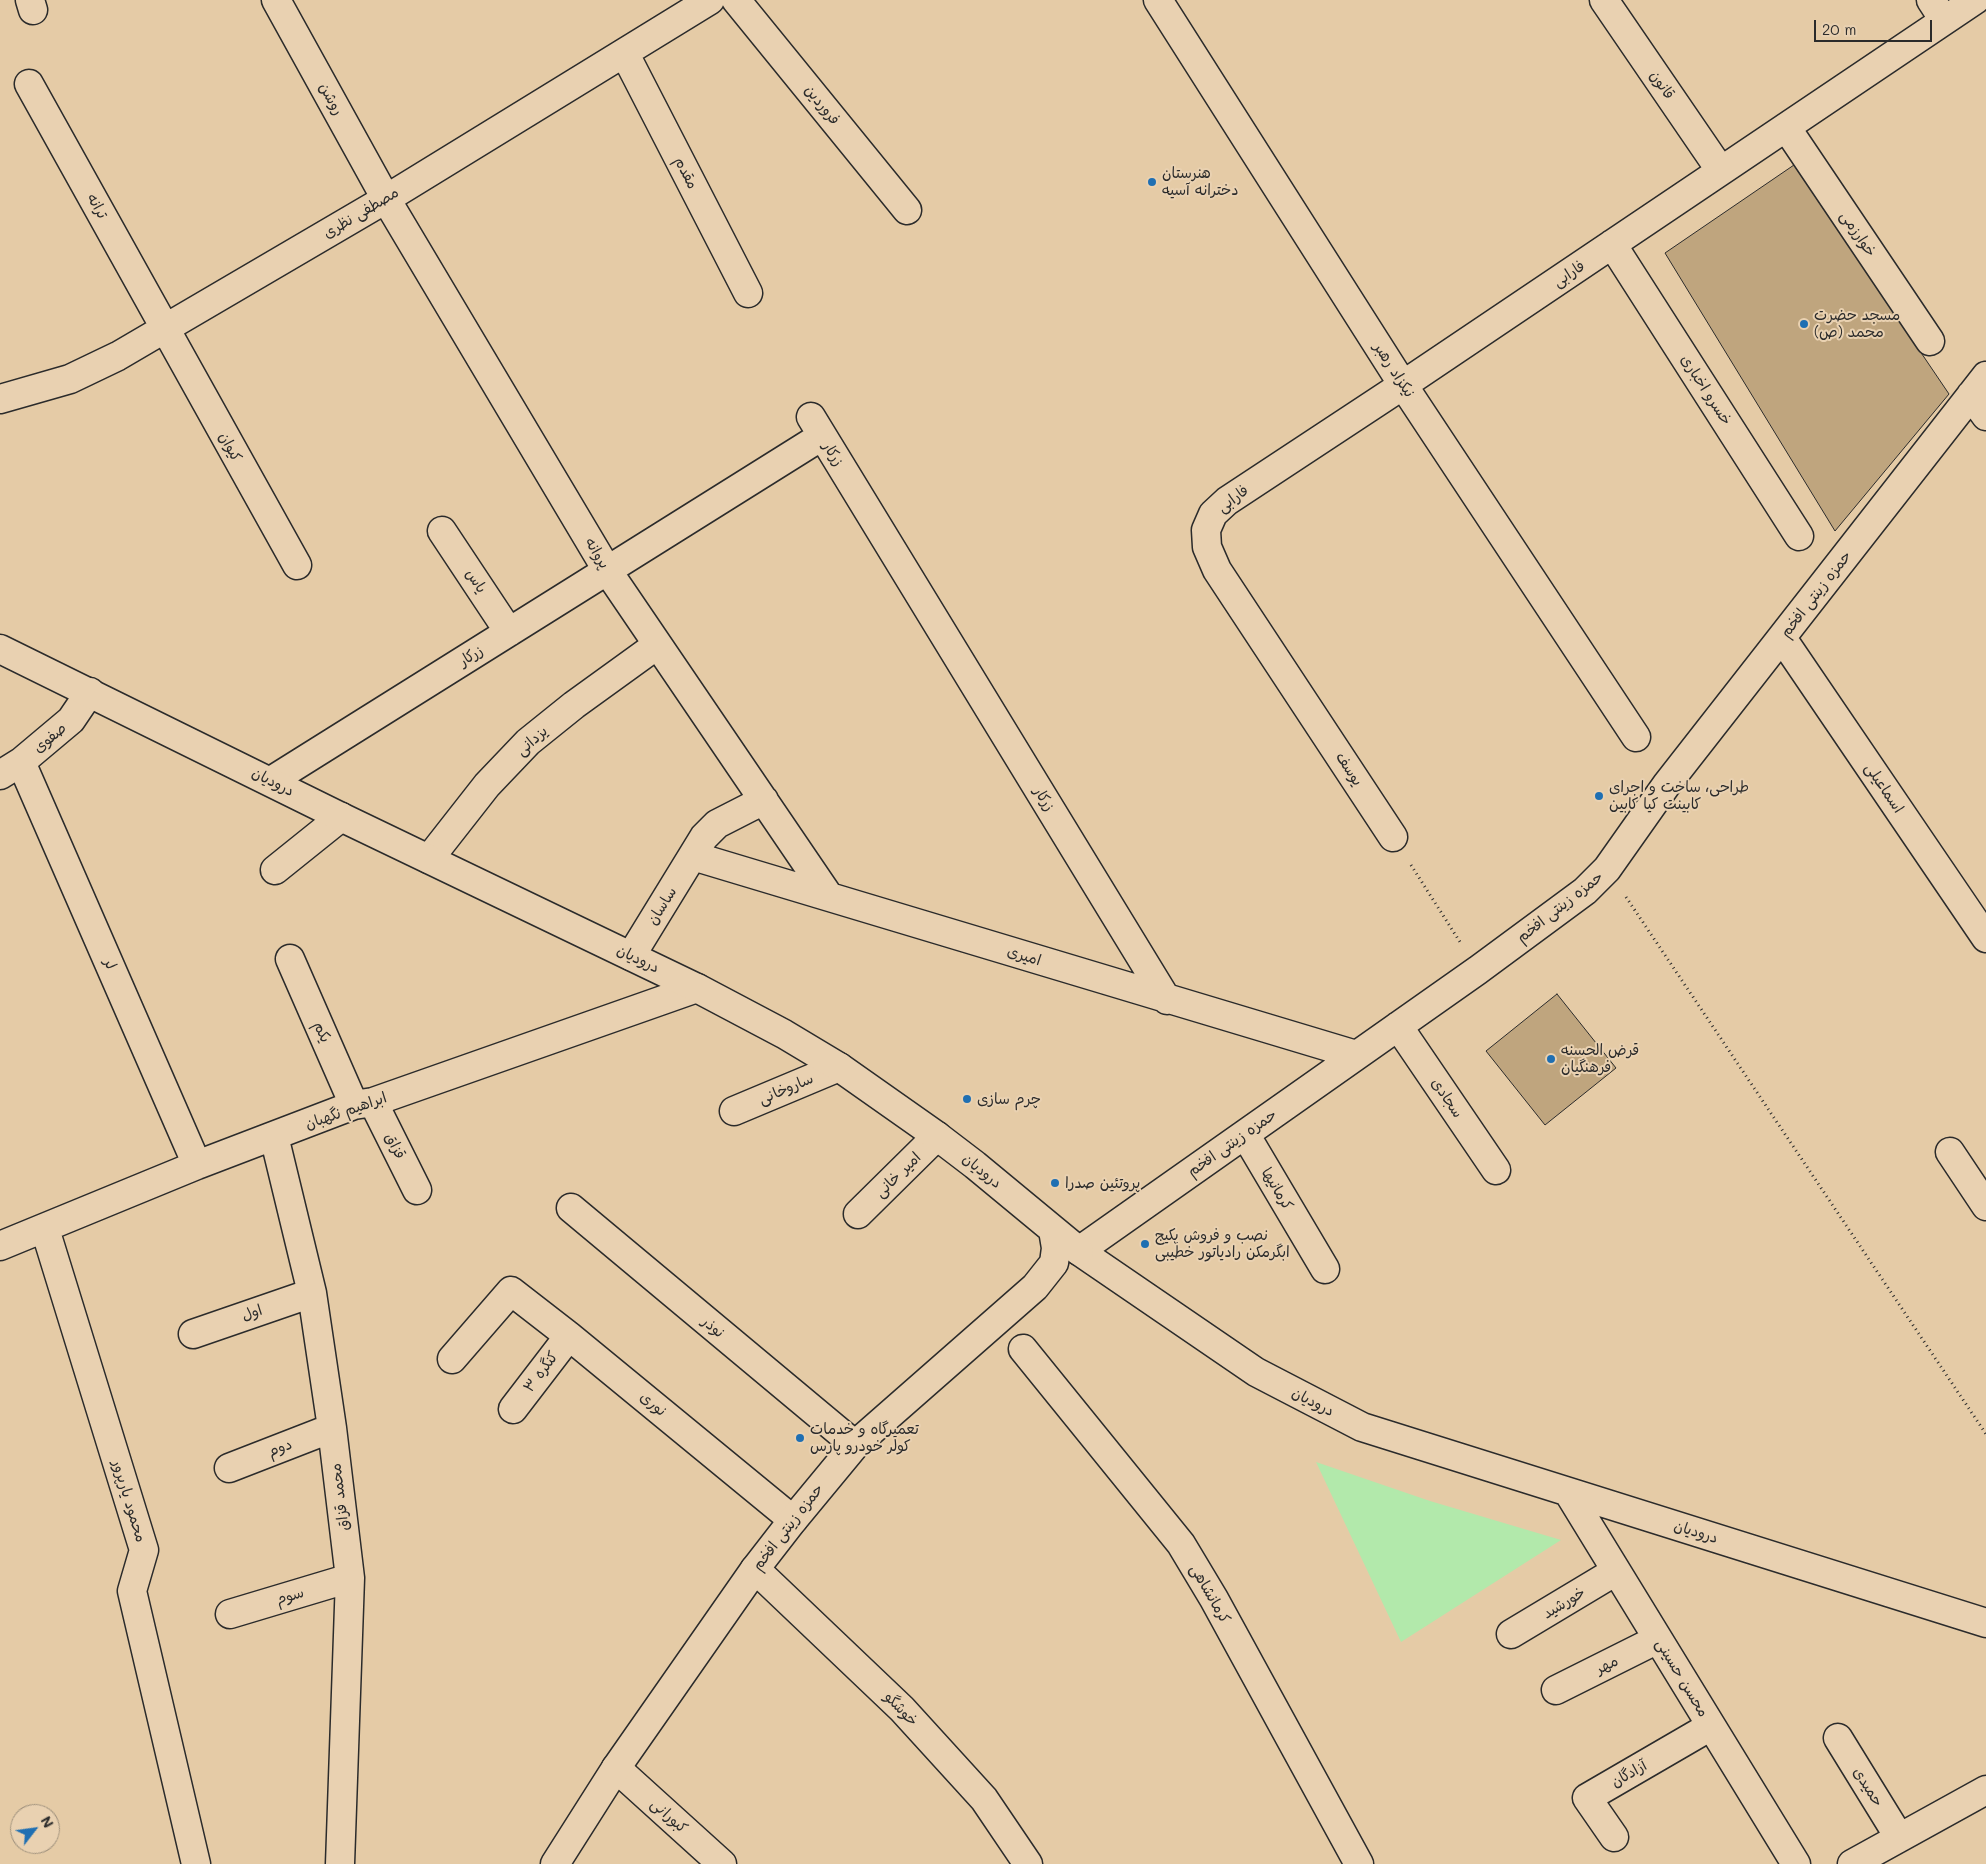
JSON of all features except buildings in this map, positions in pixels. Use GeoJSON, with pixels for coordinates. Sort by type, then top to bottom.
{"type":"FeatureCollection","features":[{"type":"Feature","properties":{"kind":"street","name":"روشن"},"geometry":{"type":"LineString","coordinates":[[276,0],[386,198]]}},
{"type":"Feature","properties":{"kind":"street","name":"مصطفی نظری"},"geometry":{"type":"LineString","coordinates":[[0,399],[70,379],[118,356],[386,198],[710,0]]}},
{"type":"Feature","properties":{"kind":"street","name":"فروردین"},"geometry":{"type":"LineString","coordinates":[[736,0],[907,210]]}},
{"type":"Feature","properties":{"kind":"street","name":"نیکزاد رهبر"},"geometry":{"type":"LineString","coordinates":[[1158,0],[1403,385],[1636,737]]}},
{"type":"Feature","properties":{"kind":"street","name":"قانون"},"geometry":{"type":"LineString","coordinates":[[1604,0],[1721,171]]}},
{"type":"Feature","properties":{"kind":"street","name":"فارابی"},"geometry":{"type":"LineString","coordinates":[[1217,570],[1206,547],[1206,530],[1213,514],[1226,501],[1403,385],[1786,127],[1937,10],[1974,0]]}},
{"type":"Feature","properties":{"kind":"street","name":"مقدم"},"geometry":{"type":"LineString","coordinates":[[624,54],[748,292]]}},
{"type":"Feature","properties":{"kind":"street","name":"ترانه"},"geometry":{"type":"LineString","coordinates":[[29,84],[164,329]]}},
{"type":"Feature","properties":{"kind":"street","name":"خوارزمی"},"geometry":{"type":"LineString","coordinates":[[1786,127],[1930,341]]}},
{"type":"Feature","properties":{"kind":"street","name":"پروانه"},"geometry":{"type":"LineString","coordinates":[[386,198],[607,570],[828,895]]}},
{"type":"Feature","properties":{"kind":"street","name":"خسرو اخباری"},"geometry":{"type":"LineString","coordinates":[[1612,244],[1799,536]]}},
{"type":"Feature","properties":{"kind":"street","name":"کیوان"},"geometry":{"type":"LineString","coordinates":[[164,329],[297,565]]}},
{"type":"Feature","properties":{"kind":"street","name":"حمزه زینتی افخم"},"geometry":{"type":"LineString","coordinates":[[1079,1251],[1478,970],[1585,891],[1608,869],[1667,784],[1782,638],[1981,395]]}},
{"type":"Feature","properties":{"kind":"street","name":"زرکار"},"geometry":{"type":"LineString","coordinates":[[271,781],[607,570],[816,427],[1167,1000]]}},
{"type":"Feature","properties":{"kind":"street","name":"یاس"},"geometry":{"type":"LineString","coordinates":[[442,531],[509,632]]}},
{"type":"Feature","properties":{"kind":"street","name":"یوسف"},"geometry":{"type":"LineString","coordinates":[[1217,570],[1393,837]]}},
{"type":"Feature","properties":{"kind":"street","name":"اسماعیلی"},"geometry":{"type":"LineString","coordinates":[[1782,638],[1986,938]]}},
{"type":"Feature","properties":{"kind":"street","name":"یزدانی"},"geometry":{"type":"LineString","coordinates":[[429,859],[487,785],[528,742],[574,705],[657,645]]}},
{"type":"Feature","properties":{"kind":"street","name":"درودیان"},"geometry":{"type":"LineString","coordinates":[[0,649],[341,817],[697,988],[839,1067],[937,1136],[1079,1251],[1256,1372],[1362,1427],[1986,1623]]}},
{"type":"Feature","properties":{"kind":"street","name":"صفوی"},"geometry":{"type":"LineString","coordinates":[[11,768],[71,720],[90,692]]}},
{"type":"Feature","properties":{"kind":"street","name":"لر"},"geometry":{"type":"LineString","coordinates":[[11,768],[197,1165]]}},
{"type":"Feature","properties":{"kind":"street","name":"ساسان"},"geometry":{"type":"LineString","coordinates":[[631,956],[704,837],[717,824],[764,800]]}},
{"type":"Feature","properties":{"kind":"street"},"geometry":{"type":"LineString","coordinates":[[275,870],[341,817]]}},
{"type":"Feature","properties":{"kind":"street","name":"امیری"},"geometry":{"type":"LineString","coordinates":[[693,856],[828,895],[1167,1000],[1356,1055]]}},
{"type":"Feature","properties":{"kind":"street","name":"یکم"},"geometry":{"type":"LineString","coordinates":[[290,959],[364,1104]]}},
{"type":"Feature","properties":{"kind":"street","name":"ابراهیم نگهبان"},"geometry":{"type":"LineString","coordinates":[[0,1246],[197,1165],[274,1136],[697,988]]}},
{"type":"Feature","properties":{"kind":"street","name":"سجادی"},"geometry":{"type":"LineString","coordinates":[[1398,1026],[1496,1170]]}},
{"type":"Feature","properties":{"kind":"street","name":"ساروخانی"},"geometry":{"type":"LineString","coordinates":[[734,1111],[839,1067]]}},
{"type":"Feature","properties":{"kind":"street","name":"قزاق"},"geometry":{"type":"LineString","coordinates":[[364,1104],[417,1190]]}},
{"type":"Feature","properties":{"kind":"street","name":"کرمانیها"},"geometry":{"type":"LineString","coordinates":[[1244,1134],[1324,1269]]}},
{"type":"Feature","properties":{"kind":"street","name":"محمد قزاق"},"geometry":{"type":"LineString","coordinates":[[274,1136],[312,1293],[332,1428],[350,1578],[340,1864]]}},
{"type":"Feature","properties":{"kind":"street","name":"امیر خانی"},"geometry":{"type":"LineString","coordinates":[[858,1214],[937,1136]]}},
{"type":"Feature","properties":{"kind":"street"},"geometry":{"type":"LineString","coordinates":[[1950,1152],[1986,1206]]}},
{"type":"Feature","properties":{"kind":"street","name":"نوذر"},"geometry":{"type":"LineString","coordinates":[[571,1208],[855,1445]]}},
{"type":"Feature","properties":{"kind":"street","name":"محمود یارپرور"},"geometry":{"type":"LineString","coordinates":[[45,1229],[144,1550],[132,1591],[196,1864]]}},
{"type":"Feature","properties":{"kind":"street","name":"حمزه زینتی افخم"},"geometry":{"type":"LineString","coordinates":[[555,1864],[616,1768],[755,1569],[793,1520],[855,1445],[1035,1287],[1054,1263],[1056,1248],[1053,1230]]}},
{"type":"Feature","properties":{"kind":"street","name":"نوری"},"geometry":{"type":"LineString","coordinates":[[452,1359],[511,1291],[569,1336],[793,1520]]}},
{"type":"Feature","properties":{"kind":"street","name":"اول"},"geometry":{"type":"LineString","coordinates":[[193,1334],[312,1293]]}},
{"type":"Feature","properties":{"kind":"street","name":"کنگره ۳"},"geometry":{"type":"LineString","coordinates":[[513,1409],[569,1336]]}},
{"type":"Feature","properties":{"kind":"street","name":"کرمانشاهی"},"geometry":{"type":"LineString","coordinates":[[1023,1349],[1182,1544],[1359,1864]]}},
{"type":"Feature","properties":{"kind":"street","name":"دوم"},"geometry":{"type":"LineString","coordinates":[[229,1468],[332,1428]]}},
{"type":"Feature","properties":{"kind":"street","name":"محسن حسینی"},"geometry":{"type":"LineString","coordinates":[[1568,1492],[1796,1864]]}},
{"type":"Feature","properties":{"kind":"street","name":"خوشگو"},"geometry":{"type":"LineString","coordinates":[[755,1569],[902,1708],[984,1799],[1028,1864]]}},
{"type":"Feature","properties":{"kind":"street","name":"خورشید"},"geometry":{"type":"LineString","coordinates":[[1511,1634],[1616,1571]]}},
{"type":"Feature","properties":{"kind":"street","name":"سوم"},"geometry":{"type":"LineString","coordinates":[[230,1614],[350,1578]]}},
{"type":"Feature","properties":{"kind":"street","name":"مهر"},"geometry":{"type":"LineString","coordinates":[[1556,1690],[1658,1639]]}},
{"type":"Feature","properties":{"kind":"street","name":"آزادگان"},"geometry":{"type":"LineString","coordinates":[[1614,1837],[1587,1798],[1711,1726]]}},
{"type":"Feature","properties":{"kind":"street","name":"حمیدی"},"geometry":{"type":"LineString","coordinates":[[1838,1738],[1899,1837]]}},
{"type":"Feature","properties":{"kind":"street","name":"کبورانی"},"geometry":{"type":"LineString","coordinates":[[616,1768],[722,1864]]}},
{"type":"Feature","properties":{"kind":"street"},"geometry":{"type":"LineString","coordinates":[[1852,1864],[1899,1837],[1984,1795]]}},
{"type":"Feature","properties":{"kind":"path"},"geometry":{"type":"LineString","coordinates":[[1393,837],[1478,970]]}},
{"type":"Feature","properties":{"kind":"path"},"geometry":{"type":"LineString","coordinates":[[1608,869],[1986,1434]]}},
{"type":"Feature","properties":{"kind":"green space"},"geometry":{"type":"Polygon","coordinates":[[[1316,1462],[1430,1501],[1561,1540],[1401,1642],[1316,1462]]]}},
{"type":"Feature","properties":{"kind":"place","name":"هنرستان دخترانه آسیه"},"geometry":{"type":"Point","coordinates":[1152,182]}},
{"type":"Feature","properties":{"kind":"place","name":"مسجد حضرت محمد (ص)"},"geometry":{"type":"Point","coordinates":[1804,324]}},
{"type":"Feature","properties":{"kind":"place","name":"طراحی، ساخت و اجرای کابینت کیا کابین"},"geometry":{"type":"Point","coordinates":[1599,796]}},
{"type":"Feature","properties":{"kind":"place","name":"قرض الحسنه فرهنگیان"},"geometry":{"type":"Point","coordinates":[1551,1059]}},
{"type":"Feature","properties":{"kind":"place","name":"چرم سازی"},"geometry":{"type":"Point","coordinates":[967,1099]}},
{"type":"Feature","properties":{"kind":"place","name":"پروتئین صدرا"},"geometry":{"type":"Point","coordinates":[1055,1183]}},
{"type":"Feature","properties":{"kind":"place","name":"نصب و فروش پکیج ابگرمکن رادیاتور خطیبی"},"geometry":{"type":"Point","coordinates":[1145,1244]}},
{"type":"Feature","properties":{"kind":"place","name":"تعمیرگاه و خدمات کولر خودرو پارس"},"geometry":{"type":"Point","coordinates":[800,1438]}}]}
